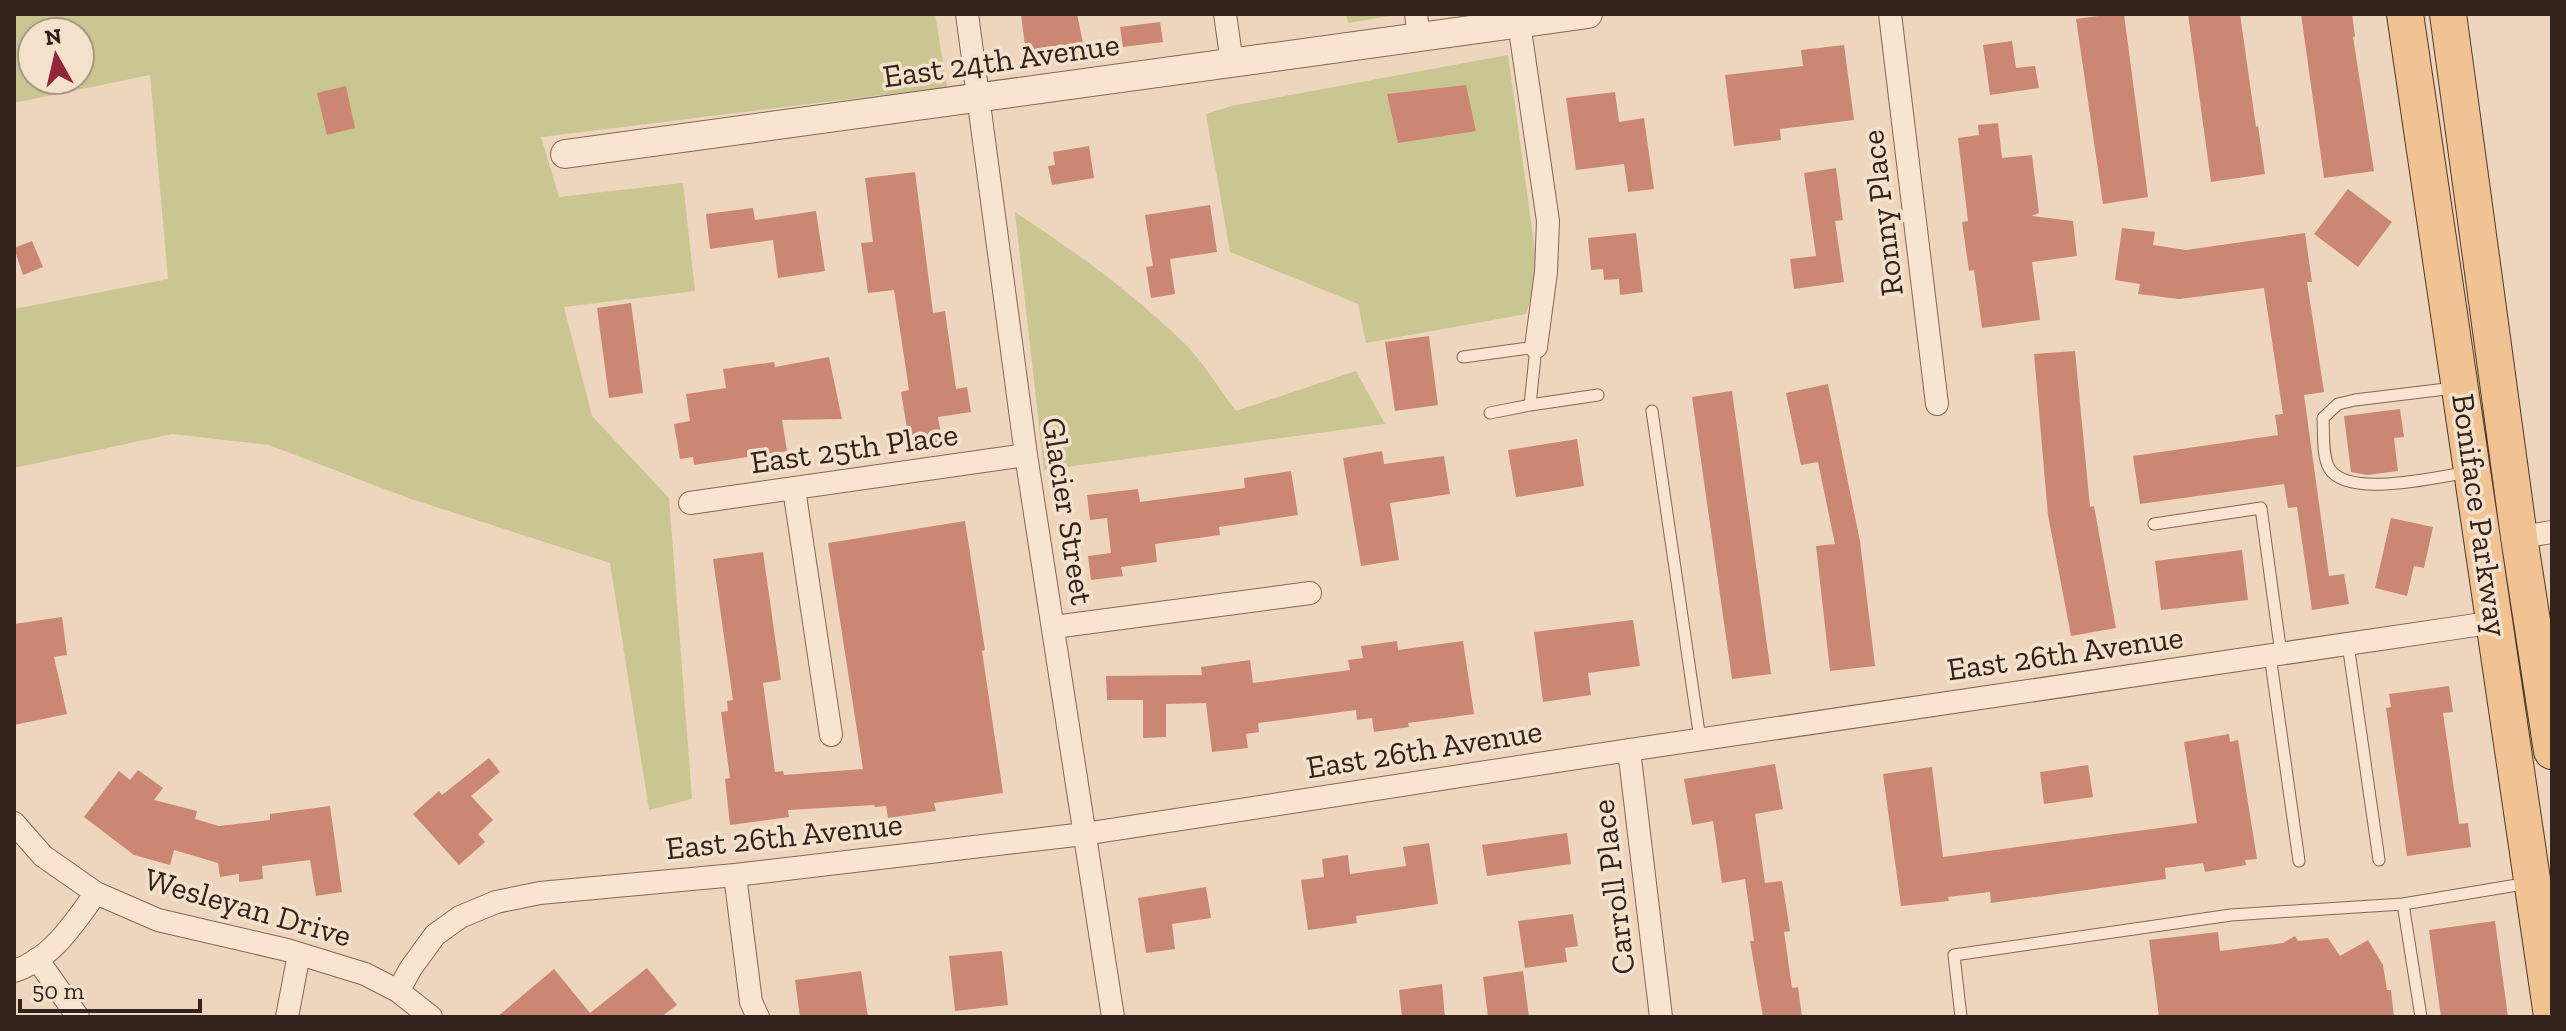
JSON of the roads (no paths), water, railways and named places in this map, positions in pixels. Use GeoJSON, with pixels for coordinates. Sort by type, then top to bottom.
{"type":"FeatureCollection","features":[{"type":"Feature","properties":{"kind":"main road","name":"Boniface Parkway"},"geometry":{"type":"LineString","coordinates":[[2405,14],[2552,1016]]}},
{"type":"Feature","properties":{"kind":"main road","name":"Boniface Parkway"},"geometry":{"type":"LineString","coordinates":[[2448,14],[2535,534],[2552,751]]}},
{"type":"Feature","properties":{"kind":"street","name":"Glacier Street"},"geometry":{"type":"LineString","coordinates":[[967,14],[1026,455],[1113,1017]]}},
{"type":"Feature","properties":{"kind":"street"},"geometry":{"type":"LineString","coordinates":[[1225,14],[1232,63]]}},
{"type":"Feature","properties":{"kind":"street","name":"East 24th Avenue"},"geometry":{"type":"LineString","coordinates":[[565,154],[1232,63],[1418,26],[1519,23],[1588,14]]}},
{"type":"Feature","properties":{"kind":"street","name":"Ronny Place"},"geometry":{"type":"LineString","coordinates":[[1890,14],[1937,404]]}},
{"type":"Feature","properties":{"kind":"street"},"geometry":{"type":"LineString","coordinates":[[1519,23],[1548,221],[1546,272],[1536,347]]}},
{"type":"Feature","properties":{"kind":"street","name":"East 25th Place"},"geometry":{"type":"LineString","coordinates":[[690,503],[1026,455]]}},
{"type":"Feature","properties":{"kind":"street"},"geometry":{"type":"LineString","coordinates":[[794,489],[831,735]]}},
{"type":"Feature","properties":{"kind":"street"},"geometry":{"type":"LineString","coordinates":[[1054,627],[1310,593]]}},
{"type":"Feature","properties":{"kind":"street","name":"East 26th Avenue"},"geometry":{"type":"LineString","coordinates":[[398,991],[435,935],[460,917],[496,902],[540,893],[735,875],[1084,834],[1700,739],[2496,622]]}},
{"type":"Feature","properties":{"kind":"street","name":"Carroll Place"},"geometry":{"type":"LineString","coordinates":[[1629,750],[1661,1017]]}},
{"type":"Feature","properties":{"kind":"street","name":"Wesleyan Drive"},"geometry":{"type":"LineString","coordinates":[[14,823],[43,856],[96,893],[158,920],[299,954],[365,974],[398,991],[431,1017]]}},
{"type":"Feature","properties":{"kind":"street"},"geometry":{"type":"LineString","coordinates":[[735,875],[751,1002],[758,1017]]}},
{"type":"Feature","properties":{"kind":"street"},"geometry":{"type":"LineString","coordinates":[[14,971],[26,967],[63,939],[96,893]]}},
{"type":"Feature","properties":{"kind":"street"},"geometry":{"type":"LineString","coordinates":[[287,1017],[299,954]]}},
{"type":"Feature","properties":{"kind":"street"},"geometry":{"type":"LineString","coordinates":[[37,959],[78,1017]]}},
{"type":"Feature","properties":{"kind":"lane"},"geometry":{"type":"LineString","coordinates":[[1463,357],[1536,347],[1530,405]]}},
{"type":"Feature","properties":{"kind":"lane"},"geometry":{"type":"LineString","coordinates":[[2461,387],[2338,404],[2323,418],[2324,443],[2328,466],[2339,480],[2364,486],[2473,471]]}},
{"type":"Feature","properties":{"kind":"lane"},"geometry":{"type":"LineString","coordinates":[[1490,413],[1598,395]]}},
{"type":"Feature","properties":{"kind":"lane"},"geometry":{"type":"LineString","coordinates":[[1652,411],[1700,739]]}},
{"type":"Feature","properties":{"kind":"lane"},"geometry":{"type":"LineString","coordinates":[[2154,524],[2261,508],[2299,861]]}},
{"type":"Feature","properties":{"kind":"lane"},"geometry":{"type":"LineString","coordinates":[[2348,644],[2379,860]]}},
{"type":"Feature","properties":{"kind":"lane"},"geometry":{"type":"LineString","coordinates":[[1961,1017],[1954,955],[2231,915],[2403,904],[2533,882]]}},
{"type":"Feature","properties":{"kind":"lane"},"geometry":{"type":"LineString","coordinates":[[2403,904],[2421,1017]]}}]}
